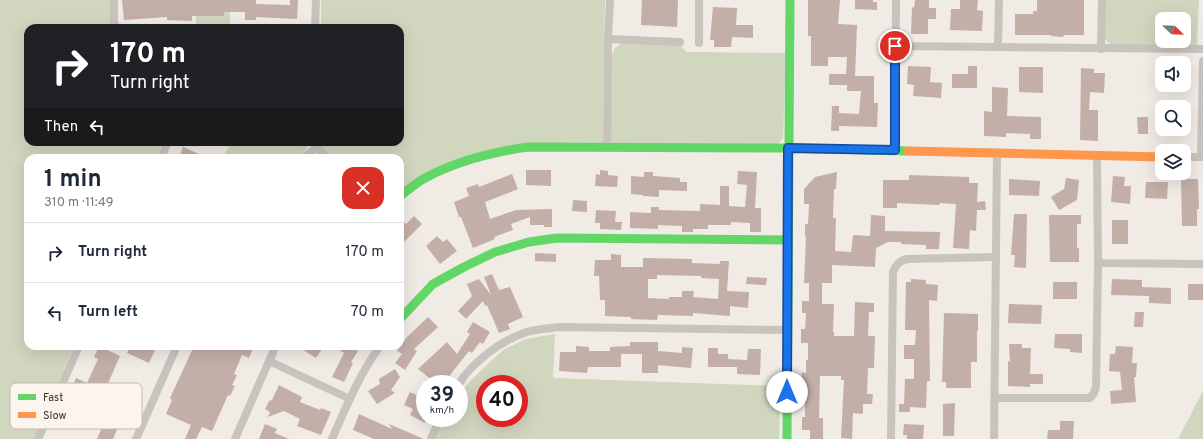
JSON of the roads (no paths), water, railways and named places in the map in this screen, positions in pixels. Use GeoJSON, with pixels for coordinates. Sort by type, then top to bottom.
{"type":"FeatureCollection","features":[{"type":"Feature","properties":{"kind":"street"},"geometry":{"type":"LineString","coordinates":[[114,0],[114,24]]}},
{"type":"Feature","properties":{"kind":"street"},"geometry":{"type":"LineString","coordinates":[[315,24],[316,0]]}},
{"type":"Feature","properties":{"kind":"street"},"geometry":{"type":"LineString","coordinates":[[607,148],[608,39],[610,0]]}},
{"type":"Feature","properties":{"kind":"street"},"geometry":{"type":"LineString","coordinates":[[699,0],[699,43]]}},
{"type":"Feature","properties":{"kind":"street"},"geometry":{"type":"LineString","coordinates":[[787,439],[790,0]]}},
{"type":"Feature","properties":{"kind":"street"},"geometry":{"type":"LineString","coordinates":[[895,150],[896,0]]}},
{"type":"Feature","properties":{"kind":"street"},"geometry":{"type":"LineString","coordinates":[[998,47],[999,0]]}},
{"type":"Feature","properties":{"kind":"street"},"geometry":{"type":"LineString","coordinates":[[1101,49],[1102,0]]}},
{"type":"Feature","properties":{"kind":"street"},"geometry":{"type":"LineString","coordinates":[[608,39],[680,42]]}},
{"type":"Feature","properties":{"kind":"street"},"geometry":{"type":"LineString","coordinates":[[895,46],[1203,49]]}},
{"type":"Feature","properties":{"kind":"street"},"geometry":{"type":"LineString","coordinates":[[1191,157],[1202,157],[1203,61]]}},
{"type":"Feature","properties":{"kind":"street"},"geometry":{"type":"LineString","coordinates":[[307,154],[314,146]]}},
{"type":"Feature","properties":{"kind":"street"},"geometry":{"type":"LineString","coordinates":[[318,146],[324,154]]}},
{"type":"Feature","properties":{"kind":"street"},"geometry":{"type":"LineString","coordinates":[[404,193],[424,179],[456,163],[508,150],[528,147],[788,148],[1155,157]]}},
{"type":"Feature","properties":{"kind":"street"},"geometry":{"type":"LineString","coordinates":[[994,439],[997,154]]}},
{"type":"Feature","properties":{"kind":"street"},"geometry":{"type":"LineString","coordinates":[[995,398],[1090,398],[1094,393],[1096,387],[1098,263],[1097,156]]}},
{"type":"Feature","properties":{"kind":"street"},"geometry":{"type":"LineString","coordinates":[[404,315],[433,284],[464,266],[495,252],[529,242],[558,238],[788,240]]}},
{"type":"Feature","properties":{"kind":"street"},"geometry":{"type":"LineString","coordinates":[[891,439],[893,272],[896,266],[901,261],[907,259],[996,257]]}},
{"type":"Feature","properties":{"kind":"street"},"geometry":{"type":"LineString","coordinates":[[1098,263],[1203,264]]}},
{"type":"Feature","properties":{"kind":"street"},"geometry":{"type":"LineString","coordinates":[[464,375],[500,344],[525,332],[558,327],[787,330]]}},
{"type":"Feature","properties":{"kind":"street"},"geometry":{"type":"LineString","coordinates":[[62,383],[76,350]]}},
{"type":"Feature","properties":{"kind":"street"},"geometry":{"type":"LineString","coordinates":[[142,425],[175,350]]}},
{"type":"Feature","properties":{"kind":"street"},"geometry":{"type":"LineString","coordinates":[[235,439],[274,350]]}},
{"type":"Feature","properties":{"kind":"street"},"geometry":{"type":"LineString","coordinates":[[332,439],[368,363],[377,350]]}},
{"type":"Feature","properties":{"kind":"street"},"geometry":{"type":"LineString","coordinates":[[269,361],[350,399]]}},
{"type":"Feature","properties":{"kind":"street"},"geometry":{"type":"LineString","coordinates":[[431,439],[436,427]]}},
{"type":"Feature","properties":{"kind":"street"},"geometry":{"type":"LineString","coordinates":[[38,439],[42,429]]}},
{"type":"Feature","properties":{"kind":"street"},"geometry":{"type":"LineString","coordinates":[[136,439],[140,429]]}}]}
